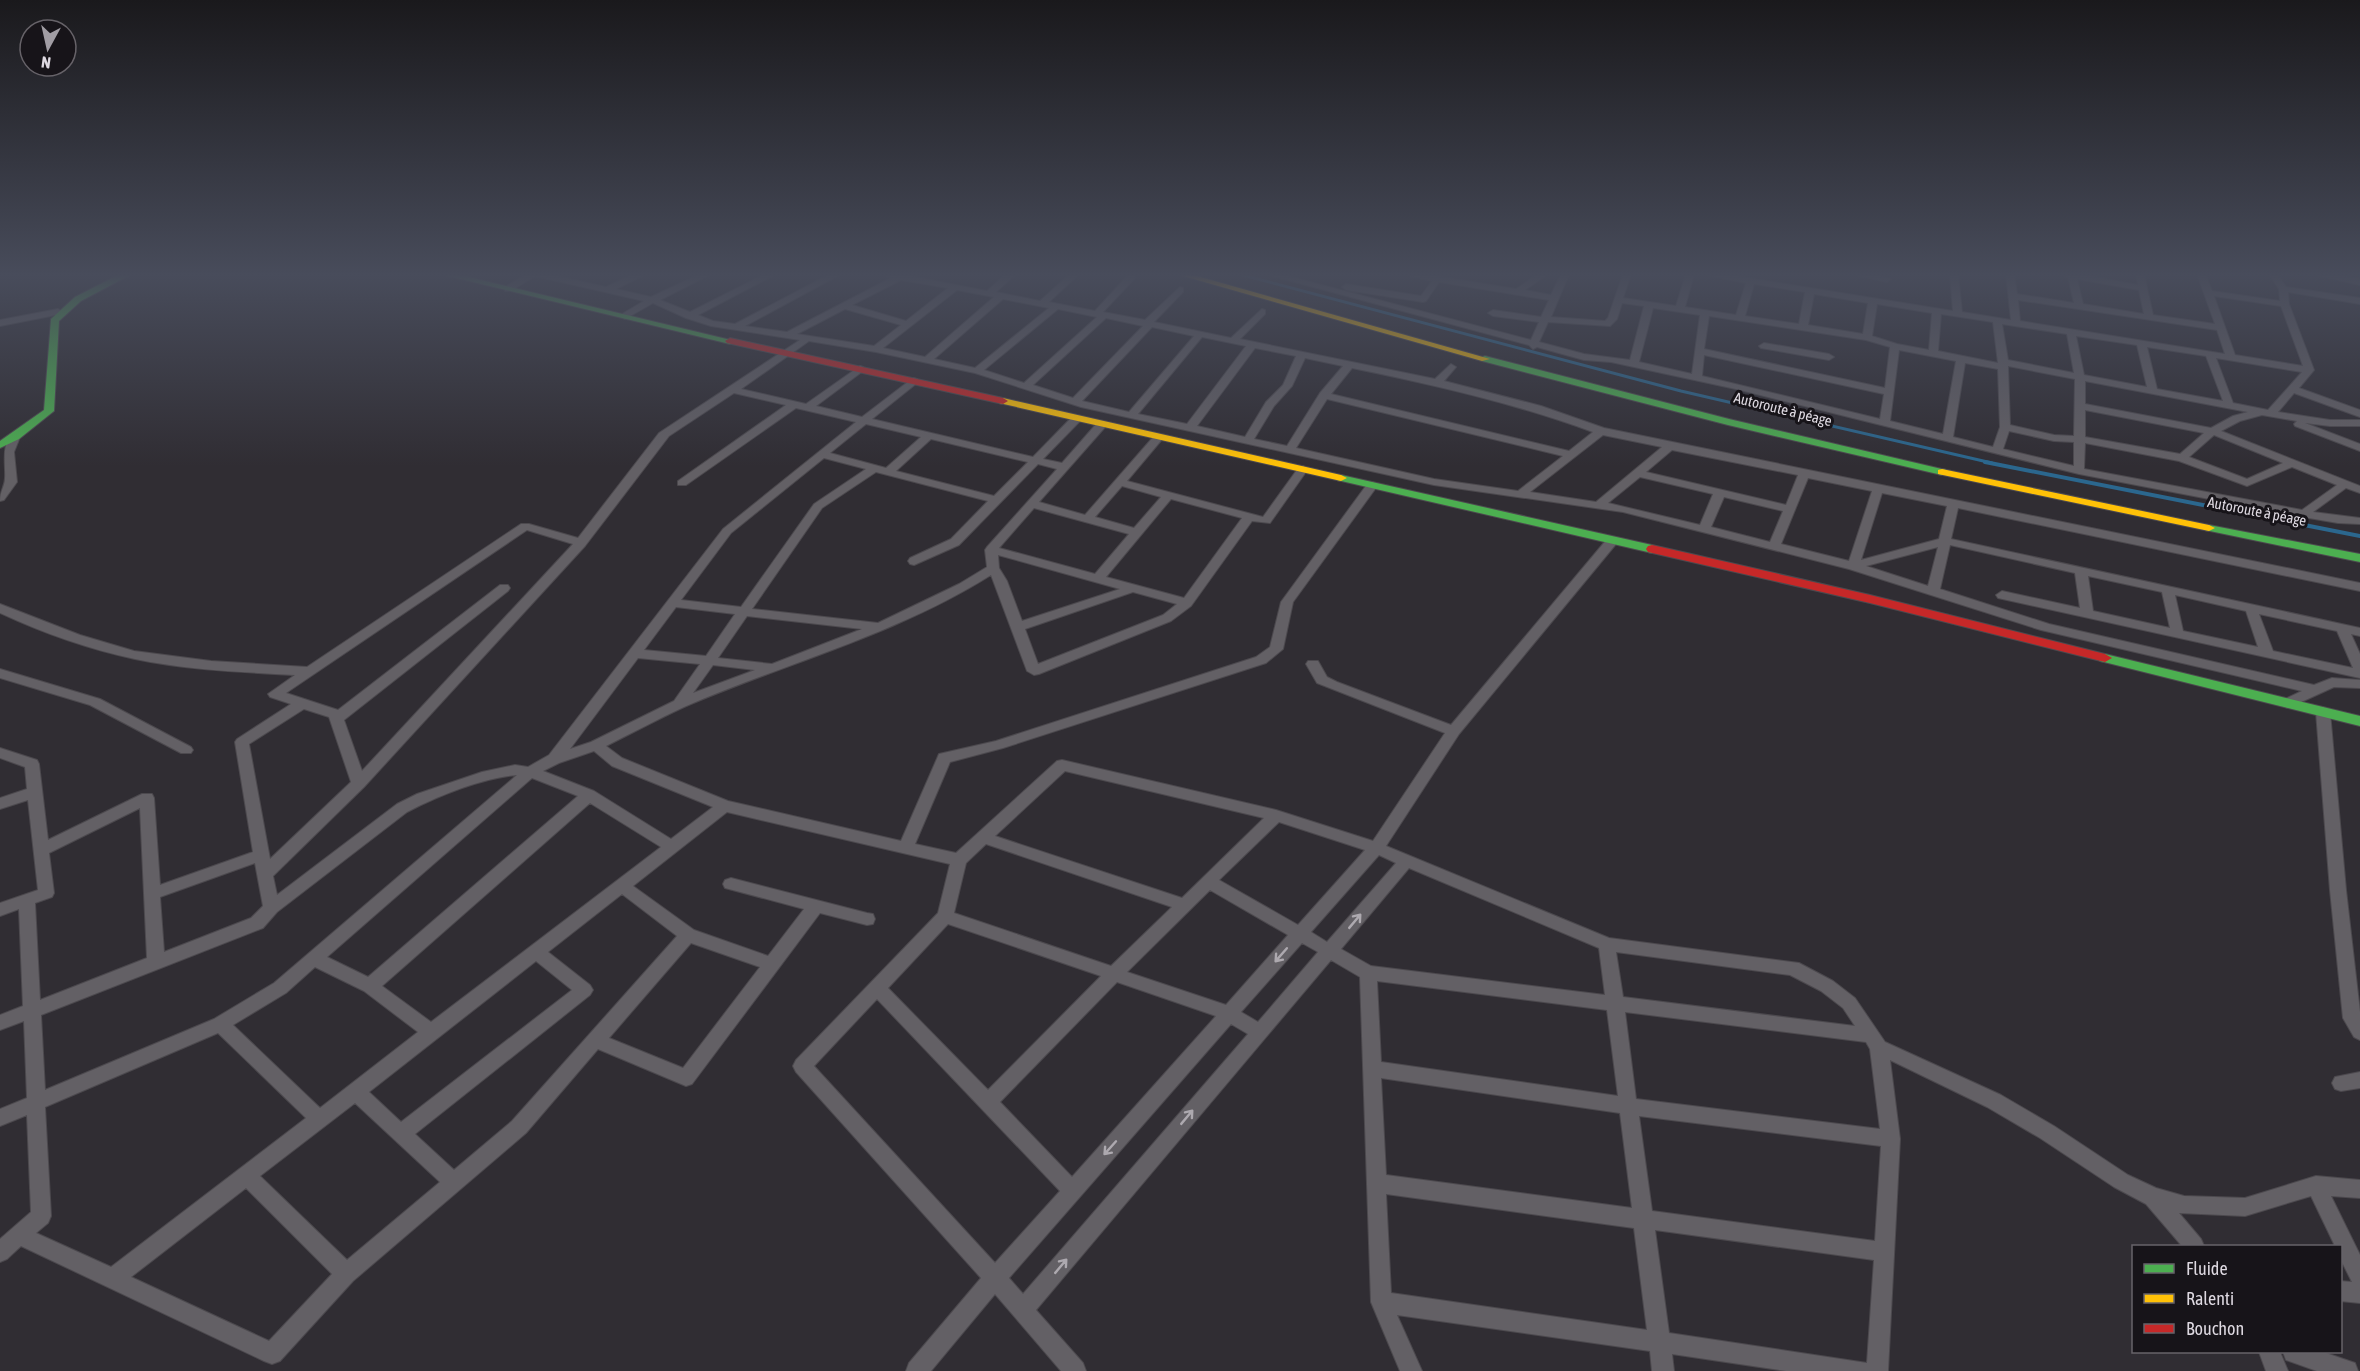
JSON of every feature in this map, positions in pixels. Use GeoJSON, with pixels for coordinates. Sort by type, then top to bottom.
{"type":"FeatureCollection","features":[{"type":"Feature","properties":{"kind":"main road"},"geometry":{"type":"LineString","coordinates":[[0,445],[15,437],[49,411],[54,338]]}},
{"type":"Feature","properties":{"kind":"main road"},"geometry":{"type":"LineString","coordinates":[[722,338],[1870,599],[2360,721]]}},
{"type":"Feature","properties":{"kind":"main road"},"geometry":{"type":"LineString","coordinates":[[1415,338],[1610,391],[1790,436],[1992,483],[2360,558]]}},
{"type":"Feature","properties":{"kind":"main road","name":"Autoroute à péage"},"geometry":{"type":"LineString","coordinates":[[1443,338],[1655,395],[1851,442],[2163,510],[2360,548]]}},
{"type":"Feature","properties":{"kind":"street"},"geometry":{"type":"LineString","coordinates":[[266,874],[359,783],[581,543],[664,435],[789,353],[808,338]]}},
{"type":"Feature","properties":{"kind":"street"},"geometry":{"type":"LineString","coordinates":[[814,338],[876,349],[977,372],[1078,403],[1131,416],[1434,482],[1599,505],[1704,529],[1852,566],[2046,627],[2316,690]]}},
{"type":"Feature","properties":{"kind":"street"},"geometry":{"type":"LineString","coordinates":[[876,349],[891,338]]}},
{"type":"Feature","properties":{"kind":"street"},"geometry":{"type":"LineString","coordinates":[[927,360],[952,338]]}},
{"type":"Feature","properties":{"kind":"street"},"geometry":{"type":"LineString","coordinates":[[977,372],[1018,338]]}},
{"type":"Feature","properties":{"kind":"street"},"geometry":{"type":"LineString","coordinates":[[1025,387],[1077,338]]}},
{"type":"Feature","properties":{"kind":"street"},"geometry":{"type":"LineString","coordinates":[[914,561],[955,542],[1035,460],[1073,417],[1078,403],[1136,338]]}},
{"type":"Feature","properties":{"kind":"street"},"geometry":{"type":"LineString","coordinates":[[1131,416],[1197,338]]}},
{"type":"Feature","properties":{"kind":"street"},"geometry":{"type":"LineString","coordinates":[[1223,338],[1437,382],[1537,408],[1601,431],[2360,587]]}},
{"type":"Feature","properties":{"kind":"street"},"geometry":{"type":"LineString","coordinates":[[1506,338],[1584,357],[1611,359],[1697,377],[2079,471],[2303,514],[2360,521]]}},
{"type":"Feature","properties":{"kind":"street"},"geometry":{"type":"LineString","coordinates":[[1533,346],[1537,338]]}},
{"type":"Feature","properties":{"kind":"street"},"geometry":{"type":"LineString","coordinates":[[1634,364],[1640,338]]}},
{"type":"Feature","properties":{"kind":"street"},"geometry":{"type":"LineString","coordinates":[[1697,377],[1701,338]]}},
{"type":"Feature","properties":{"kind":"street"},"geometry":{"type":"LineString","coordinates":[[1764,338],[1764,365]]}},
{"type":"Feature","properties":{"kind":"street"},"geometry":{"type":"LineString","coordinates":[[1806,338],[1831,345]]}},
{"type":"Feature","properties":{"kind":"street"},"geometry":{"type":"LineString","coordinates":[[1806,338],[1831,345],[1863,338]]}},
{"type":"Feature","properties":{"kind":"street"},"geometry":{"type":"LineString","coordinates":[[1870,338],[1933,354],[2080,377],[2316,422],[2360,423]]}},
{"type":"Feature","properties":{"kind":"street"},"geometry":{"type":"LineString","coordinates":[[1933,354],[1934,338]]}},
{"type":"Feature","properties":{"kind":"street"},"geometry":{"type":"LineString","coordinates":[[1997,452],[2005,427],[2003,365],[1999,338]]}},
{"type":"Feature","properties":{"kind":"street"},"geometry":{"type":"LineString","coordinates":[[2072,338],[2080,377],[2079,471]]}},
{"type":"Feature","properties":{"kind":"street"},"geometry":{"type":"LineString","coordinates":[[2109,338],[2309,370]]}},
{"type":"Feature","properties":{"kind":"street"},"geometry":{"type":"LineString","coordinates":[[2224,338],[2231,357]]}},
{"type":"Feature","properties":{"kind":"street"},"geometry":{"type":"LineString","coordinates":[[2297,338],[2309,370]]}},
{"type":"Feature","properties":{"kind":"street"},"geometry":{"type":"LineString","coordinates":[[2141,343],[2153,391]]}},
{"type":"Feature","properties":{"kind":"street"},"geometry":{"type":"LineString","coordinates":[[1190,428],[1253,344]]}},
{"type":"Feature","properties":{"kind":"street"},"geometry":{"type":"LineString","coordinates":[[1824,378],[1831,345]]}},
{"type":"Feature","properties":{"kind":"street"},"geometry":{"type":"LineString","coordinates":[[1885,422],[1895,346]]}},
{"type":"Feature","properties":{"kind":"street"},"geometry":{"type":"LineString","coordinates":[[1699,351],[1889,393]]}},
{"type":"Feature","properties":{"kind":"street"},"geometry":{"type":"LineString","coordinates":[[1248,441],[1270,404],[1287,386],[1302,354]]}},
{"type":"Feature","properties":{"kind":"street"},"geometry":{"type":"LineString","coordinates":[[2210,354],[2229,405]]}},
{"type":"Feature","properties":{"kind":"street"},"geometry":{"type":"LineString","coordinates":[[1948,437],[1961,359]]}},
{"type":"Feature","properties":{"kind":"street"},"geometry":{"type":"LineString","coordinates":[[1290,450],[1324,396],[1350,364]]}},
{"type":"Feature","properties":{"kind":"street"},"geometry":{"type":"LineString","coordinates":[[1437,382],[1451,367]]}},
{"type":"Feature","properties":{"kind":"street"},"geometry":{"type":"LineString","coordinates":[[808,407],[860,369]]}},
{"type":"Feature","properties":{"kind":"street"},"geometry":{"type":"LineString","coordinates":[[2271,413],[2309,370]]}},
{"type":"Feature","properties":{"kind":"street"},"geometry":{"type":"LineString","coordinates":[[554,759],[726,531],[913,381]]}},
{"type":"Feature","properties":{"kind":"street"},"geometry":{"type":"LineString","coordinates":[[2293,389],[2360,414]]}},
{"type":"Feature","properties":{"kind":"street"},"geometry":{"type":"LineString","coordinates":[[733,390],[1064,467]]}},
{"type":"Feature","properties":{"kind":"street"},"geometry":{"type":"LineString","coordinates":[[1324,396],[1573,454]]}},
{"type":"Feature","properties":{"kind":"street"},"geometry":{"type":"LineString","coordinates":[[682,483],[795,404]]}},
{"type":"Feature","properties":{"kind":"street"},"geometry":{"type":"LineString","coordinates":[[2080,406],[2215,432],[2360,490]]}},
{"type":"Feature","properties":{"kind":"street"},"geometry":{"type":"LineString","coordinates":[[2182,458],[2196,444],[2242,417],[2271,413],[2360,448]]}},
{"type":"Feature","properties":{"kind":"street"},"geometry":{"type":"LineString","coordinates":[[1102,424],[991,550],[993,568],[1001,581],[1034,671],[1162,621],[1187,603],[1250,517]]}},
{"type":"Feature","properties":{"kind":"street"},"geometry":{"type":"LineString","coordinates":[[2005,427],[2054,438],[2081,439],[2182,458],[2247,483]]}},
{"type":"Feature","properties":{"kind":"street"},"geometry":{"type":"LineString","coordinates":[[1521,494],[1601,431]]}},
{"type":"Feature","properties":{"kind":"street"},"geometry":{"type":"LineString","coordinates":[[888,472],[929,435]]}},
{"type":"Feature","properties":{"kind":"street"},"geometry":{"type":"LineString","coordinates":[[0,498],[11,482],[9,452],[15,437]]}},
{"type":"Feature","properties":{"kind":"street"},"geometry":{"type":"LineString","coordinates":[[1087,519],[1159,437]]}},
{"type":"Feature","properties":{"kind":"street"},"geometry":{"type":"LineString","coordinates":[[1599,505],[1670,446]]}},
{"type":"Feature","properties":{"kind":"street"},"geometry":{"type":"LineString","coordinates":[[820,454],[996,500]]}},
{"type":"Feature","properties":{"kind":"street"},"geometry":{"type":"LineString","coordinates":[[2226,499],[2247,483],[2292,463]]}},
{"type":"Feature","properties":{"kind":"street"},"geometry":{"type":"LineString","coordinates":[[679,704],[818,506],[875,468]]}},
{"type":"Feature","properties":{"kind":"street"},"geometry":{"type":"LineString","coordinates":[[1119,482],[1266,521],[1303,469]]}},
{"type":"Feature","properties":{"kind":"street"},"geometry":{"type":"LineString","coordinates":[[1638,473],[1790,509]]}},
{"type":"Feature","properties":{"kind":"street"},"geometry":{"type":"LineString","coordinates":[[1774,546],[1804,474]]}},
{"type":"Feature","properties":{"kind":"street"},"geometry":{"type":"LineString","coordinates":[[2303,514],[2345,484]]}},
{"type":"Feature","properties":{"kind":"street"},"geometry":{"type":"LineString","coordinates":[[906,848],[944,758],[1009,741],[1261,660],[1269,655],[1276,649],[1287,602],[1372,485]]}},
{"type":"Feature","properties":{"kind":"street"},"geometry":{"type":"LineString","coordinates":[[1852,566],[1878,489]]}},
{"type":"Feature","properties":{"kind":"street"},"geometry":{"type":"LineString","coordinates":[[1704,529],[1720,492]]}},
{"type":"Feature","properties":{"kind":"street"},"geometry":{"type":"LineString","coordinates":[[1098,579],[1168,495]]}},
{"type":"Feature","properties":{"kind":"street"},"geometry":{"type":"LineString","coordinates":[[1032,504],[1135,532]]}},
{"type":"Feature","properties":{"kind":"street"},"geometry":{"type":"LineString","coordinates":[[1933,593],[1953,505]]}},
{"type":"Feature","properties":{"kind":"street"},"geometry":{"type":"LineString","coordinates":[[359,783],[335,714],[275,694],[525,526],[581,543]]}},
{"type":"Feature","properties":{"kind":"street"},"geometry":{"type":"LineString","coordinates":[[916,1371],[995,1278],[1376,848],[1454,731],[1612,541]]}},
{"type":"Feature","properties":{"kind":"street"},"geometry":{"type":"LineString","coordinates":[[1852,566],[1946,541],[2360,632]]}},
{"type":"Feature","properties":{"kind":"street"},"geometry":{"type":"LineString","coordinates":[[991,550],[1187,603]]}},
{"type":"Feature","properties":{"kind":"street"},"geometry":{"type":"LineString","coordinates":[[0,1118],[220,1024],[280,988],[530,771],[554,759],[596,744],[679,704],[880,627],[963,587],[993,568]]}},
{"type":"Feature","properties":{"kind":"street"},"geometry":{"type":"LineString","coordinates":[[2081,571],[2087,614]]}},
{"type":"Feature","properties":{"kind":"street"},"geometry":{"type":"LineString","coordinates":[[336,719],[504,588]]}},
{"type":"Feature","properties":{"kind":"street"},"geometry":{"type":"LineString","coordinates":[[1017,627],[1134,588]]}},
{"type":"Feature","properties":{"kind":"street"},"geometry":{"type":"LineString","coordinates":[[2168,589],[2177,633]]}},
{"type":"Feature","properties":{"kind":"street"},"geometry":{"type":"LineString","coordinates":[[2002,595],[2360,674]]}},
{"type":"Feature","properties":{"kind":"street"},"geometry":{"type":"LineString","coordinates":[[672,603],[880,627]]}},
{"type":"Feature","properties":{"kind":"street"},"geometry":{"type":"LineString","coordinates":[[0,608],[22,619],[106,647],[152,658],[309,671]]}},
{"type":"Feature","properties":{"kind":"street"},"geometry":{"type":"LineString","coordinates":[[2251,608],[2267,653]]}},
{"type":"Feature","properties":{"kind":"street"},"geometry":{"type":"LineString","coordinates":[[2342,628],[2360,669]]}},
{"type":"Feature","properties":{"kind":"street"},"geometry":{"type":"LineString","coordinates":[[634,653],[773,667]]}},
{"type":"Feature","properties":{"kind":"street"},"geometry":{"type":"LineString","coordinates":[[1313,663],[1322,680],[1332,685],[1454,731]]}},
{"type":"Feature","properties":{"kind":"street"},"geometry":{"type":"LineString","coordinates":[[0,673],[95,702],[186,750]]}},
{"type":"Feature","properties":{"kind":"street"},"geometry":{"type":"LineString","coordinates":[[2288,703],[2332,682],[2360,684]]}},
{"type":"Feature","properties":{"kind":"street"},"geometry":{"type":"LineString","coordinates":[[271,908],[242,742],[303,703]]}},
{"type":"Feature","properties":{"kind":"street"},"geometry":{"type":"LineString","coordinates":[[2323,712],[2338,890],[2352,1018],[2360,1032]]}},
{"type":"Feature","properties":{"kind":"street"},"geometry":{"type":"LineString","coordinates":[[596,744],[616,762],[726,806],[959,860]]}},
{"type":"Feature","properties":{"kind":"street"},"geometry":{"type":"LineString","coordinates":[[0,753],[32,764],[46,893],[0,910]]}},
{"type":"Feature","properties":{"kind":"street"},"geometry":{"type":"LineString","coordinates":[[1075,1371],[995,1278],[802,1066],[945,916],[959,860],[1062,765],[1276,815],[1376,848],[1607,944],[1793,968],[1827,986],[1849,1003],[1874,1041],[1891,1139],[1877,1371]]}},
{"type":"Feature","properties":{"kind":"street"},"geometry":{"type":"LineString","coordinates":[[0,1023],[256,923],[271,908],[402,808],[422,798],[487,776],[515,770],[530,771],[589,795],[672,847]]}},
{"type":"Feature","properties":{"kind":"street"},"geometry":{"type":"LineString","coordinates":[[0,804],[35,792]]}},
{"type":"Feature","properties":{"kind":"street"},"geometry":{"type":"LineString","coordinates":[[370,986],[589,795]]}},
{"type":"Feature","properties":{"kind":"street"},"geometry":{"type":"LineString","coordinates":[[41,850],[147,798],[156,962]]}},
{"type":"Feature","properties":{"kind":"street"},"geometry":{"type":"LineString","coordinates":[[112,1279],[726,806]]}},
{"type":"Feature","properties":{"kind":"street"},"geometry":{"type":"LineString","coordinates":[[988,1102],[1276,815]]}},
{"type":"Feature","properties":{"kind":"street"},"geometry":{"type":"LineString","coordinates":[[984,838],[1185,905]]}},
{"type":"Feature","properties":{"kind":"street"},"geometry":{"type":"LineString","coordinates":[[152,894],[262,855]]}},
{"type":"Feature","properties":{"kind":"street"},"geometry":{"type":"LineString","coordinates":[[1023,1310],[1406,861]]}},
{"type":"Feature","properties":{"kind":"street"},"geometry":{"type":"LineString","coordinates":[[1209,882],[1368,973],[1614,1003],[1874,1041],[1994,1101],[2047,1132],[2121,1181],[2153,1197],[2184,1205],[2245,1207],[2316,1185],[2360,1188]]}},
{"type":"Feature","properties":{"kind":"street"},"geometry":{"type":"LineString","coordinates":[[731,884],[867,919]]}},
{"type":"Feature","properties":{"kind":"street"},"geometry":{"type":"LineString","coordinates":[[622,886],[688,934],[771,964]]}},
{"type":"Feature","properties":{"kind":"street"},"geometry":{"type":"LineString","coordinates":[[0,1252],[41,1216],[27,900]]}},
{"type":"Feature","properties":{"kind":"street"},"geometry":{"type":"LineString","coordinates":[[595,1040],[686,1078],[816,906]]}},
{"type":"Feature","properties":{"kind":"street"},"geometry":{"type":"LineString","coordinates":[[945,916],[1230,1014],[1260,1032]]}},
{"type":"Feature","properties":{"kind":"street"},"geometry":{"type":"LineString","coordinates":[[19,1235],[272,1353],[346,1274],[519,1127],[688,934]]}},
{"type":"Feature","properties":{"kind":"street"},"geometry":{"type":"LineString","coordinates":[[1607,944],[1663,1371]]}},
{"type":"Feature","properties":{"kind":"street"},"geometry":{"type":"LineString","coordinates":[[401,1133],[584,990],[536,952]]}},
{"type":"Feature","properties":{"kind":"street"},"geometry":{"type":"LineString","coordinates":[[314,959],[370,986],[431,1032]]}},
{"type":"Feature","properties":{"kind":"street"},"geometry":{"type":"LineString","coordinates":[[1368,973],[1381,1302],[1411,1371]]}},
{"type":"Feature","properties":{"kind":"street"},"geometry":{"type":"LineString","coordinates":[[877,988],[1072,1191]]}},
{"type":"Feature","properties":{"kind":"street"},"geometry":{"type":"LineString","coordinates":[[220,1024],[319,1119]]}},
{"type":"Feature","properties":{"kind":"street"},"geometry":{"type":"LineString","coordinates":[[1372,1069],[1628,1106],[1891,1139]]}},
{"type":"Feature","properties":{"kind":"street"},"geometry":{"type":"LineString","coordinates":[[2341,1083],[2360,1080]]}},
{"type":"Feature","properties":{"kind":"street"},"geometry":{"type":"LineString","coordinates":[[355,1092],[454,1182]]}},
{"type":"Feature","properties":{"kind":"street"},"geometry":{"type":"LineString","coordinates":[[246,1175],[346,1274]]}},
{"type":"Feature","properties":{"kind":"street"},"geometry":{"type":"LineString","coordinates":[[1376,1184],[1885,1252]]}},
{"type":"Feature","properties":{"kind":"street"},"geometry":{"type":"LineString","coordinates":[[2316,1185],[2360,1277]]}},
{"type":"Feature","properties":{"kind":"street"},"geometry":{"type":"LineString","coordinates":[[2153,1197],[2193,1245]]}},
{"type":"Feature","properties":{"kind":"street"},"geometry":{"type":"LineString","coordinates":[[2342,1291],[2360,1293]]}},
{"type":"Feature","properties":{"kind":"street"},"geometry":{"type":"LineString","coordinates":[[1381,1302],[1861,1371]]}},
{"type":"Feature","properties":{"kind":"street"},"geometry":{"type":"LineString","coordinates":[[2270,1353],[2277,1371]]}},
{"type":"Feature","properties":{"kind":"street"},"geometry":{"type":"LineString","coordinates":[[2297,1353],[2347,1371]]}},
{"type":"Feature","properties":{"kind":"waterway"},"geometry":{"type":"LineString","coordinates":[[1481,338],[1681,391],[1992,463]]}},
{"type":"Feature","properties":{"kind":"waterway"},"geometry":{"type":"LineString","coordinates":[[1985,462],[2360,536]]}},
{"type":"Feature","properties":{"kind":"traffic: fast"},"geometry":{"type":"LineString","coordinates":[[0,445],[15,437],[49,411],[53,338]]}},
{"type":"Feature","properties":{"kind":"traffic: fast"},"geometry":{"type":"LineString","coordinates":[[717,338],[730,341]]}},
{"type":"Feature","properties":{"kind":"traffic: fast"},"geometry":{"type":"LineString","coordinates":[[1485,359],[1728,422],[1942,472]]}},
{"type":"Feature","properties":{"kind":"traffic: fast"},"geometry":{"type":"LineString","coordinates":[[1341,478],[1652,549]]}},
{"type":"Feature","properties":{"kind":"traffic: fast"},"geometry":{"type":"LineString","coordinates":[[2209,528],[2360,558]]}},
{"type":"Feature","properties":{"kind":"traffic: fast"},"geometry":{"type":"LineString","coordinates":[[2105,658],[2360,721]]}},
{"type":"Feature","properties":{"kind":"traffic: slow"},"geometry":{"type":"LineString","coordinates":[[1410,338],[1485,359]]}},
{"type":"Feature","properties":{"kind":"traffic: slow"},"geometry":{"type":"LineString","coordinates":[[1003,401],[1341,478]]}},
{"type":"Feature","properties":{"kind":"traffic: slow"},"geometry":{"type":"LineString","coordinates":[[1942,472],[2209,528]]}},
{"type":"Feature","properties":{"kind":"traffic: jam"},"geometry":{"type":"LineString","coordinates":[[730,341],[1003,401]]}},
{"type":"Feature","properties":{"kind":"traffic: jam"},"geometry":{"type":"LineString","coordinates":[[1652,549],[1870,599],[2105,658]]}}]}
